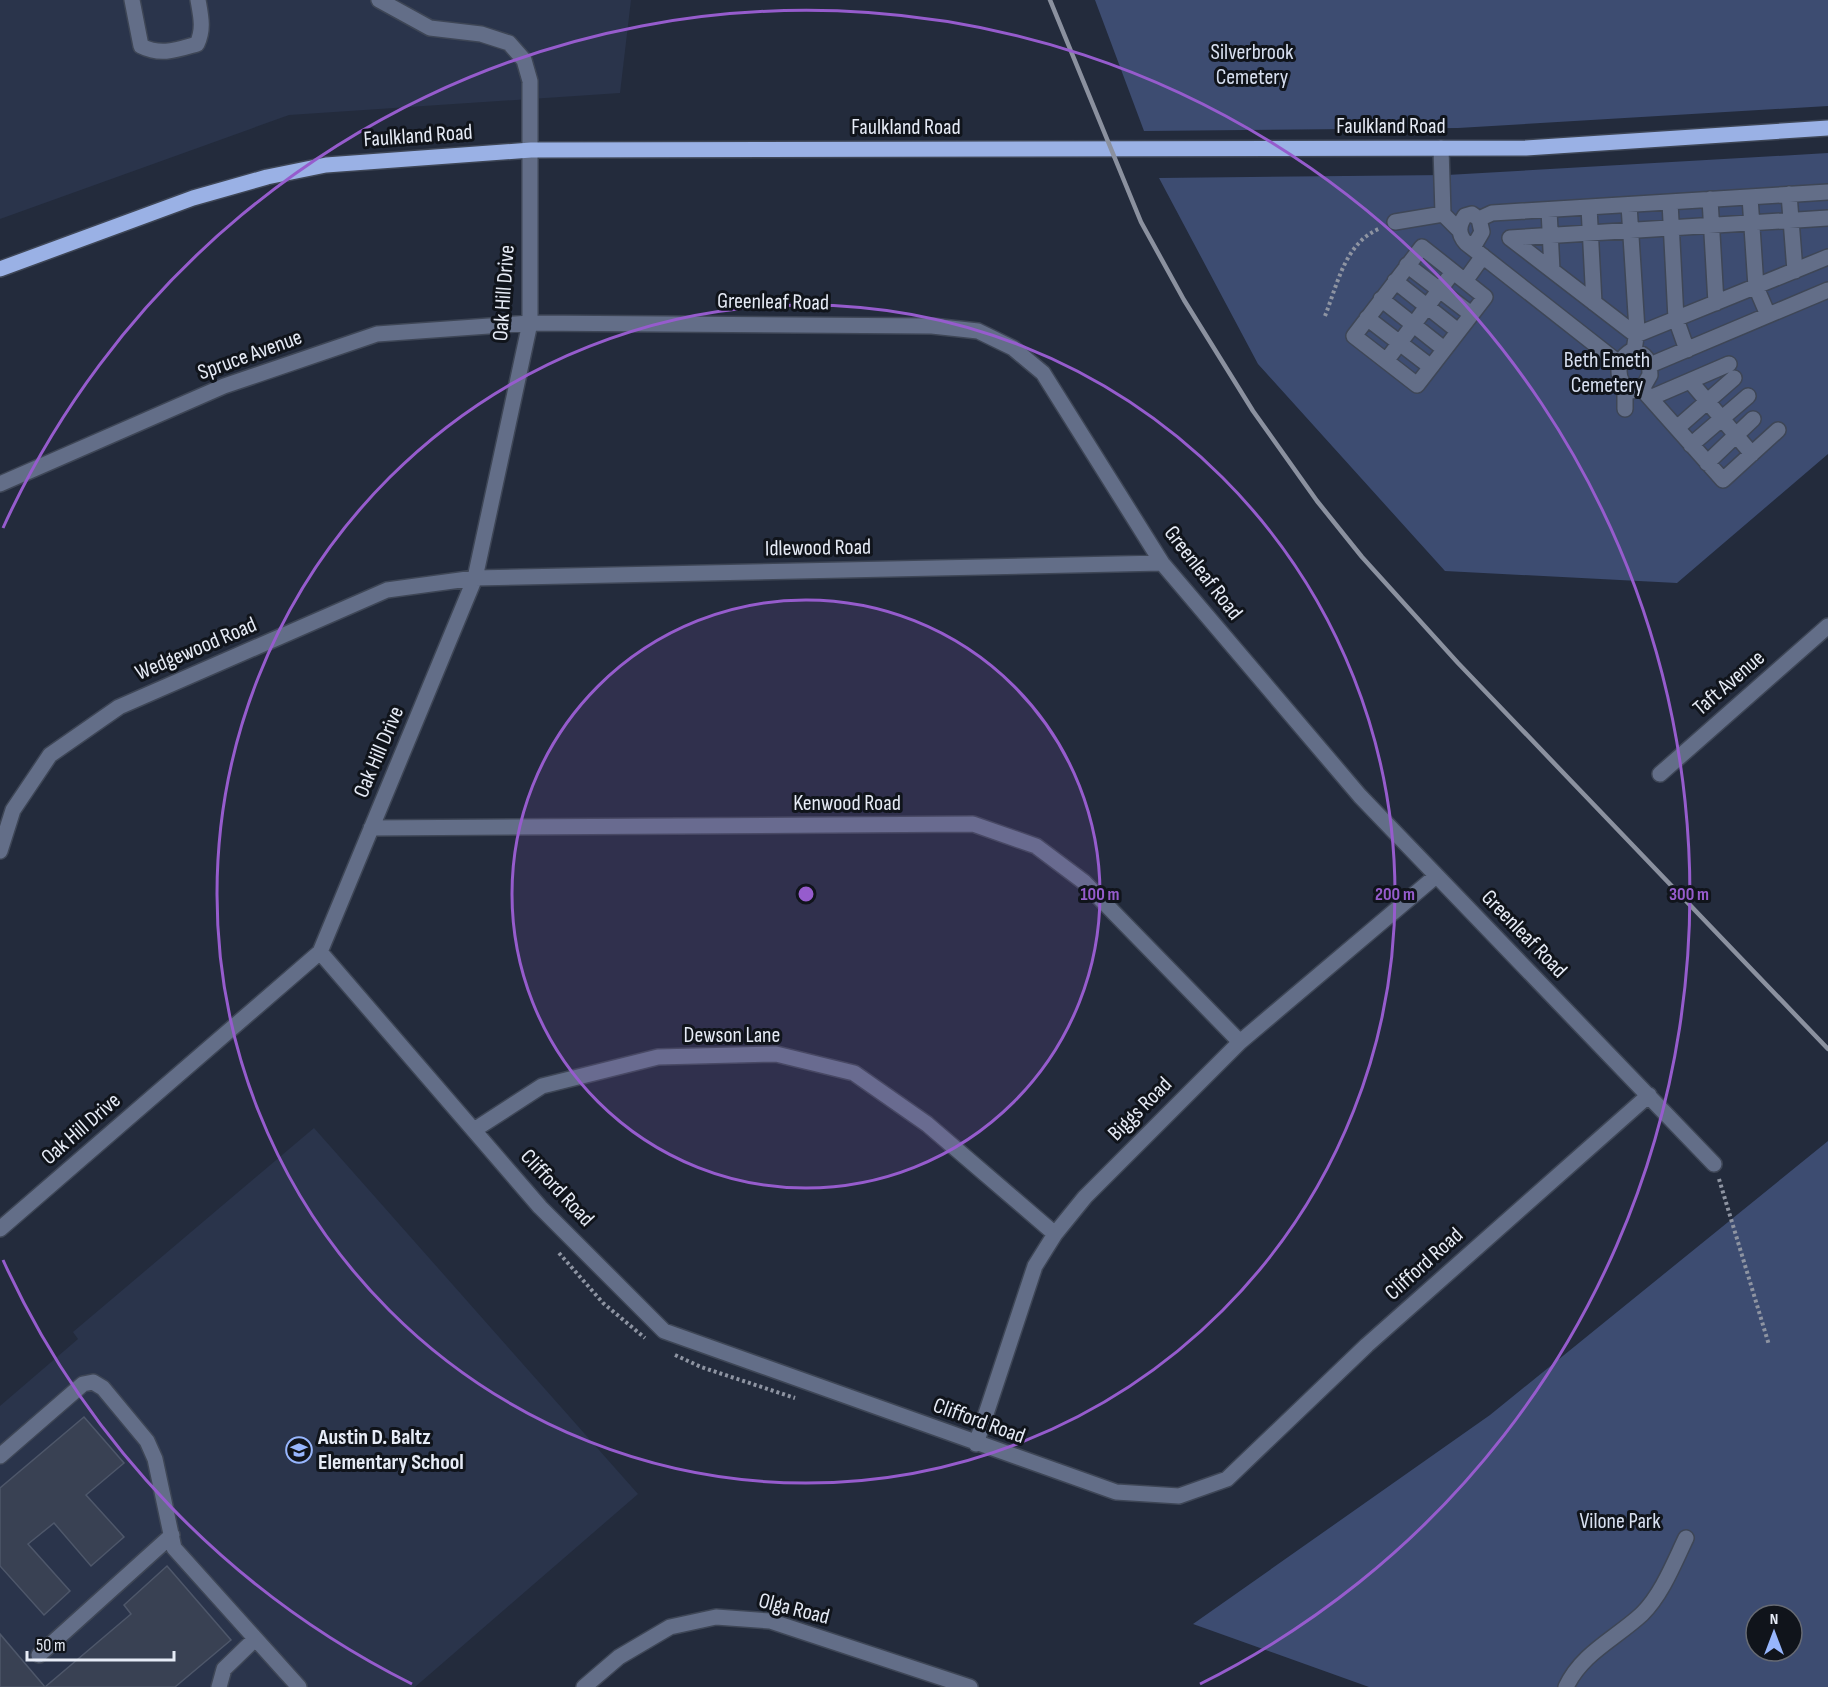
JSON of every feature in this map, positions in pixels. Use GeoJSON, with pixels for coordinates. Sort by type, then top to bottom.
{"type":"FeatureCollection","features":[{"type":"Feature","properties":{"kind":"main road","name":"Faulkland Road"},"geometry":{"type":"LineString","coordinates":[[0,269],[144,215],[267,177],[326,165],[531,150],[1526,148],[1828,128]]}},
{"type":"Feature","properties":{"kind":"street"},"geometry":{"type":"LineString","coordinates":[[132,0],[141,46],[153,51],[170,52],[196,44],[202,24],[198,0]]}},
{"type":"Feature","properties":{"kind":"street","name":"Oak Hill Drive"},"geometry":{"type":"LineString","coordinates":[[0,1229],[320,952],[475,578],[530,323],[530,81],[524,60],[509,43],[481,34],[430,28],[379,0]]}},
{"type":"Feature","properties":{"kind":"street"},"geometry":{"type":"LineString","coordinates":[[1441,148],[1443,214],[1483,256],[1620,364]]}},
{"type":"Feature","properties":{"kind":"street"},"geometry":{"type":"LineString","coordinates":[[1479,219],[1492,213],[1828,192]]}},
{"type":"Feature","properties":{"kind":"street"},"geometry":{"type":"LineString","coordinates":[[1789,194],[1796,271]]}},
{"type":"Feature","properties":{"kind":"street"},"geometry":{"type":"LineString","coordinates":[[1750,197],[1756,287],[1768,315]]}},
{"type":"Feature","properties":{"kind":"street"},"geometry":{"type":"LineString","coordinates":[[1710,199],[1716,303]]}},
{"type":"Feature","properties":{"kind":"street"},"geometry":{"type":"LineString","coordinates":[[1670,202],[1676,319],[1687,350]]}},
{"type":"Feature","properties":{"kind":"street"},"geometry":{"type":"LineString","coordinates":[[1629,205],[1636,335],[1634,351]]}},
{"type":"Feature","properties":{"kind":"street"},"geometry":{"type":"LineString","coordinates":[[1589,207],[1594,303]]}},
{"type":"Feature","properties":{"kind":"street"},"geometry":{"type":"LineString","coordinates":[[1549,210],[1552,270]]}},
{"type":"Feature","properties":{"kind":"street"},"geometry":{"type":"LineString","coordinates":[[1395,222],[1443,214]]}},
{"type":"Feature","properties":{"kind":"street"},"geometry":{"type":"LineString","coordinates":[[1472,214],[1479,219],[1482,232],[1479,240],[1475,244],[1462,236],[1465,216],[1472,214]]}},
{"type":"Feature","properties":{"kind":"street"},"geometry":{"type":"LineString","coordinates":[[1636,335],[1510,238],[1828,218]]}},
{"type":"Feature","properties":{"kind":"street"},"geometry":{"type":"LineString","coordinates":[[1422,247],[1459,276],[1485,297],[1417,385],[1354,336],[1422,247]]}},
{"type":"Feature","properties":{"kind":"street"},"geometry":{"type":"LineString","coordinates":[[1386,361],[1439,290],[1483,256]]}},
{"type":"Feature","properties":{"kind":"street"},"geometry":{"type":"LineString","coordinates":[[1636,335],[1828,257]]}},
{"type":"Feature","properties":{"kind":"street"},"geometry":{"type":"LineString","coordinates":[[1407,265],[1471,315]]}},
{"type":"Feature","properties":{"kind":"street"},"geometry":{"type":"LineString","coordinates":[[1395,281],[1458,332]]}},
{"type":"Feature","properties":{"kind":"street"},"geometry":{"type":"LineString","coordinates":[[1650,365],[1828,290]]}},
{"type":"Feature","properties":{"kind":"street"},"geometry":{"type":"LineString","coordinates":[[1381,299],[1444,349]]}},
{"type":"Feature","properties":{"kind":"street"},"geometry":{"type":"LineString","coordinates":[[1367,318],[1431,368]]}},
{"type":"Feature","properties":{"kind":"street","name":"Spruce Avenue"},"geometry":{"type":"LineString","coordinates":[[0,484],[224,386],[377,334],[530,323]]}},
{"type":"Feature","properties":{"kind":"street","name":"Greenleaf Road"},"geometry":{"type":"LineString","coordinates":[[530,323],[932,326],[978,331],[1013,348],[1043,373],[1162,563],[1360,796],[1714,1164]]}},
{"type":"Feature","properties":{"kind":"street"},"geometry":{"type":"LineString","coordinates":[[1625,409],[1625,387],[1620,376],[1620,364],[1625,355],[1634,351],[1642,353],[1650,365],[1646,393]]}},
{"type":"Feature","properties":{"kind":"street"},"geometry":{"type":"LineString","coordinates":[[1625,387],[1631,391],[1646,393],[1731,371],[1707,400],[1677,428]]}},
{"type":"Feature","properties":{"kind":"street"},"geometry":{"type":"LineString","coordinates":[[1690,381],[1752,454]]}},
{"type":"Feature","properties":{"kind":"street"},"geometry":{"type":"LineString","coordinates":[[1646,393],[1722,480],[1778,430]]}},
{"type":"Feature","properties":{"kind":"street"},"geometry":{"type":"LineString","coordinates":[[1691,445],[1748,396]]}},
{"type":"Feature","properties":{"kind":"street"},"geometry":{"type":"LineString","coordinates":[[1707,463],[1753,419]]}},
{"type":"Feature","properties":{"kind":"street","name":"Idlewood Road"},"geometry":{"type":"LineString","coordinates":[[475,578],[1162,563]]}},
{"type":"Feature","properties":{"kind":"street","name":"Wedgewood Road"},"geometry":{"type":"LineString","coordinates":[[0,851],[13,810],[50,755],[119,707],[387,590],[475,578]]}},
{"type":"Feature","properties":{"kind":"street","name":"Taft Avenue"},"geometry":{"type":"LineString","coordinates":[[1660,774],[1828,626]]}},
{"type":"Feature","properties":{"kind":"street","name":"Kenwood Road"},"geometry":{"type":"LineString","coordinates":[[371,828],[973,824],[1036,846],[1084,882],[1240,1042]]}},
{"type":"Feature","properties":{"kind":"street","name":"Biggs Road"},"geometry":{"type":"LineString","coordinates":[[976,1444],[1035,1266],[1055,1234],[1085,1197],[1240,1042],[1436,876]]}},
{"type":"Feature","properties":{"kind":"street","name":"Clifford Road"},"geometry":{"type":"LineString","coordinates":[[320,952],[540,1207],[664,1330],[976,1444],[1116,1492],[1179,1496],[1227,1479],[1367,1345],[1649,1095]]}},
{"type":"Feature","properties":{"kind":"street","name":"Dewson Lane"},"geometry":{"type":"LineString","coordinates":[[474,1130],[543,1086],[566,1080],[658,1057],[776,1054],[854,1073],[927,1124],[1055,1234]]}},
{"type":"Feature","properties":{"kind":"street"},"geometry":{"type":"LineString","coordinates":[[0,1456],[83,1384],[93,1383],[103,1388],[147,1441],[155,1459],[174,1548],[299,1687]]}},
{"type":"Feature","properties":{"kind":"street"},"geometry":{"type":"LineString","coordinates":[[39,1655],[172,1536]]}},
{"type":"Feature","properties":{"kind":"street"},"geometry":{"type":"LineString","coordinates":[[1566,1687],[1575,1670],[1588,1655],[1644,1612],[1668,1575],[1686,1538]]}},
{"type":"Feature","properties":{"kind":"street","name":"Olga Road"},"geometry":{"type":"LineString","coordinates":[[584,1687],[619,1657],[670,1627],[716,1617],[770,1621],[970,1687]]}},
{"type":"Feature","properties":{"kind":"street"},"geometry":{"type":"LineString","coordinates":[[219,1687],[224,1669],[255,1639]]}},
{"type":"Feature","properties":{"kind":"path"},"geometry":{"type":"LineString","coordinates":[[1325,316],[1351,250],[1372,231],[1395,222]]}},
{"type":"Feature","properties":{"kind":"path"},"geometry":{"type":"LineString","coordinates":[[1714,1164],[1769,1345]]}},
{"type":"Feature","properties":{"kind":"shaded area"},"geometry":{"type":"Polygon","coordinates":[[[0,0],[631,0],[620,93],[289,115],[0,219],[0,0]]]}},
{"type":"Feature","properties":{"kind":"shaded area","name":"Austin D. Baltz Elementary School"},"geometry":{"type":"Polygon","coordinates":[[[314,1128],[638,1494],[415,1687],[0,1687],[0,1406],[78,1339],[73,1332],[314,1128]]]}},
{"type":"Feature","properties":{"kind":"green space","name":"Silverbrook Cemetery"},"geometry":{"type":"Polygon","coordinates":[[[1095,0],[1828,0],[1828,106],[1458,128],[1144,131],[1095,0]]]}},
{"type":"Feature","properties":{"kind":"green space","name":"Beth Emeth Cemetery"},"geometry":{"type":"Polygon","coordinates":[[[1828,153],[1828,454],[1677,583],[1445,571],[1258,364],[1159,178],[1447,175],[1828,153]]]}},
{"type":"Feature","properties":{"kind":"green space","name":"Vilone Park"},"geometry":{"type":"Polygon","coordinates":[[[1828,1141],[1828,1687],[1369,1687],[1193,1624],[1490,1415],[1828,1141]]]}},
{"type":"Feature","properties":{"kind":"building"},"geometry":{"type":"Polygon","coordinates":[[[84,1417],[124,1463],[86,1495],[124,1537],[91,1566],[54,1523],[28,1544],[70,1591],[44,1615],[0,1566],[0,1488],[84,1417]]]}},
{"type":"Feature","properties":{"kind":"building"},"geometry":{"type":"Polygon","coordinates":[[[167,1566],[231,1640],[175,1687],[45,1687],[131,1614],[124,1605],[167,1566]]]}},
{"type":"Feature","properties":{"kind":"building"},"geometry":{"type":"Polygon","coordinates":[[[0,1634],[45,1687],[0,1687],[0,1634]]]}},
{"type":"Feature","properties":{"kind":"railway"},"geometry":{"type":"LineString","coordinates":[[1050,0],[1141,222],[1184,300],[1253,411],[1317,501],[1362,557],[1458,663],[1828,1049]]}},
{"type":"Feature","properties":{"kind":"place","name":"Austin D. Baltz Elementary School"},"geometry":{"type":"Point","coordinates":[299,1450]}}]}
